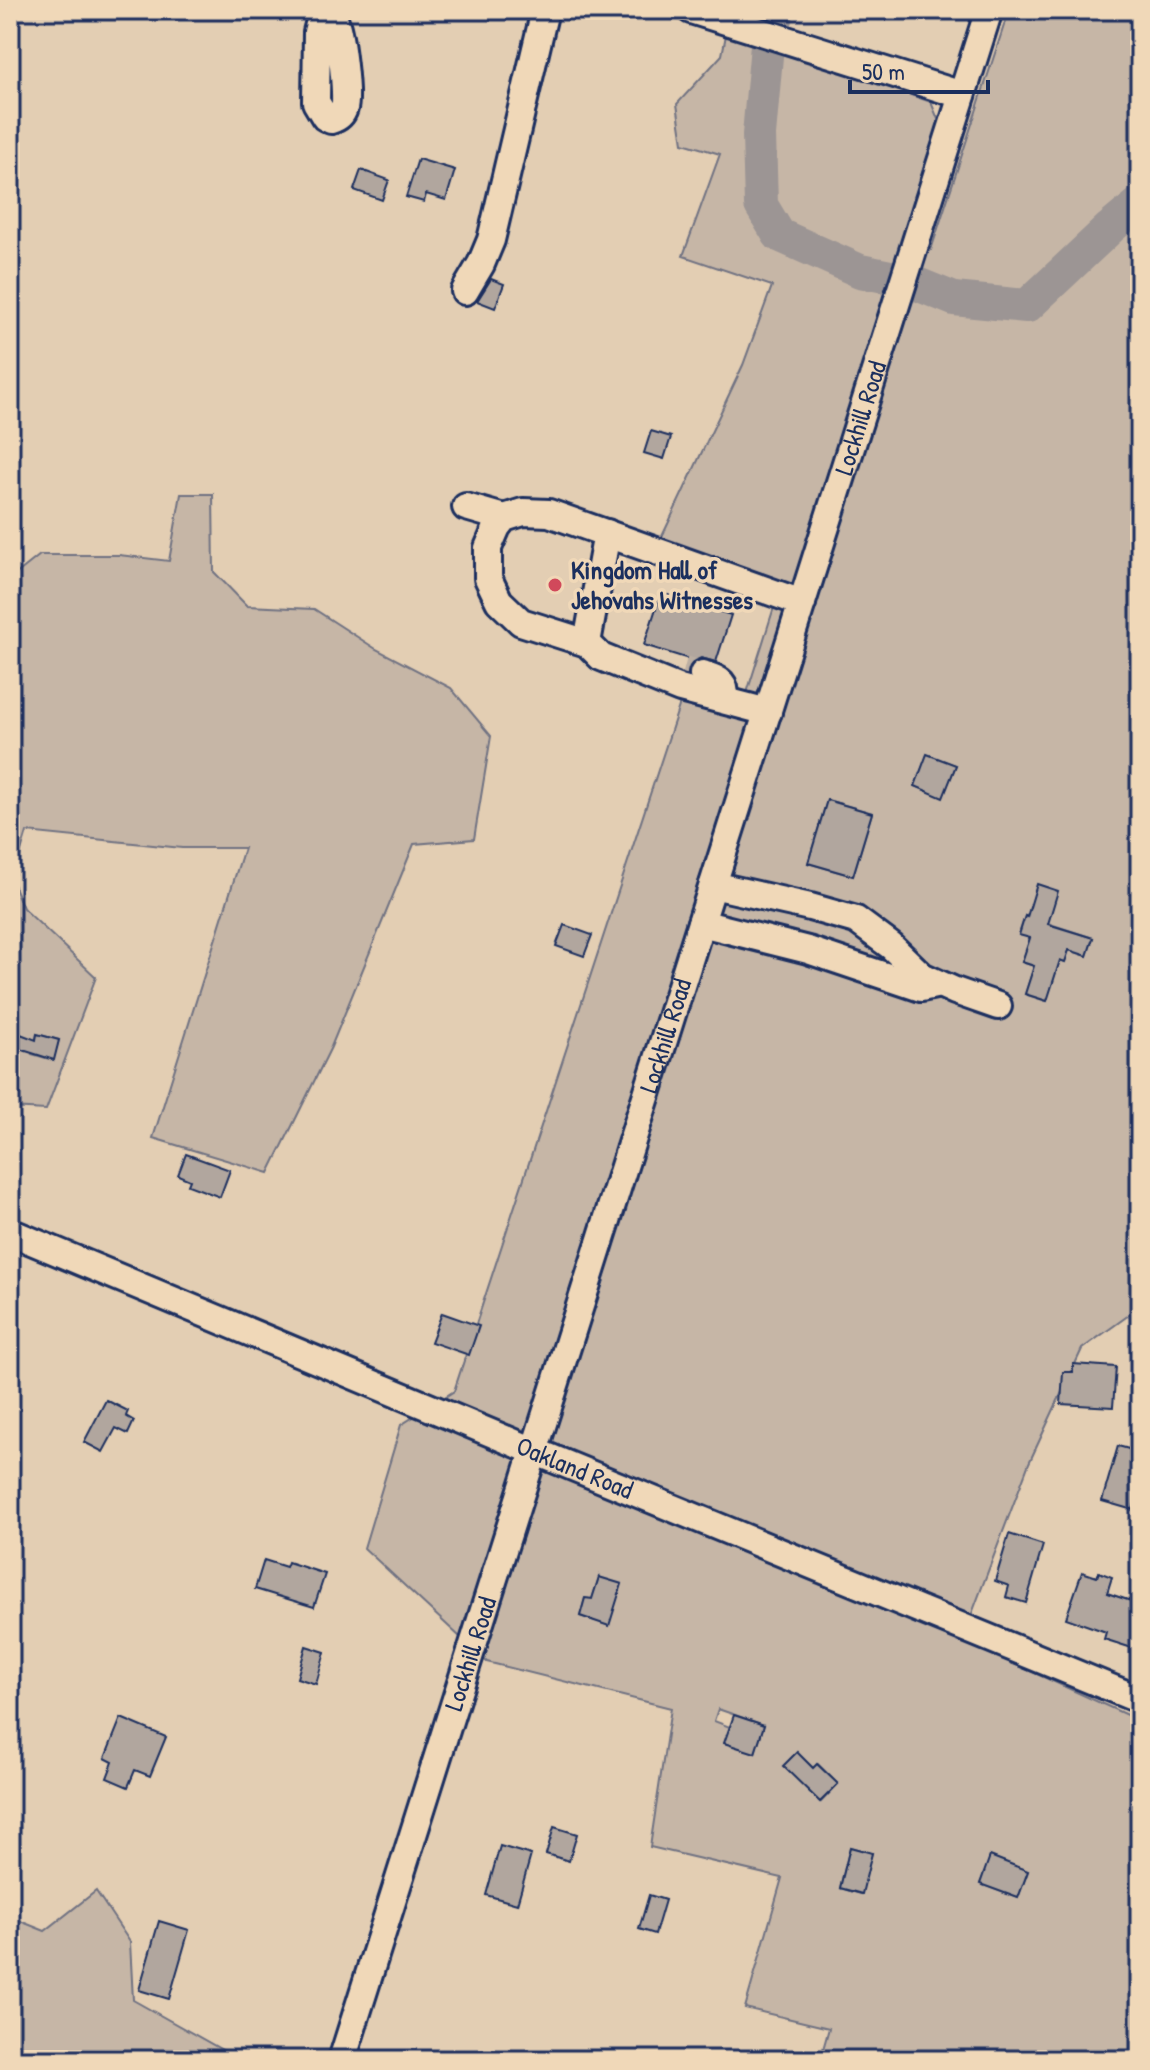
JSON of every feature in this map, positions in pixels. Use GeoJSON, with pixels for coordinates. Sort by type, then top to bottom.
{"type":"FeatureCollection","features":[{"type":"Feature","properties":{"kind":"street"},"geometry":{"type":"LineString","coordinates":[[465,291],[491,240],[545,10]]}},
{"type":"Feature","properties":{"kind":"street"},"geometry":{"type":"LineString","coordinates":[[691,10],[962,95]]}},
{"type":"Feature","properties":{"kind":"street","name":"Lockhill Road"},"geometry":{"type":"LineString","coordinates":[[342,2060],[989,10]]}},
{"type":"Feature","properties":{"kind":"street"},"geometry":{"type":"LineString","coordinates":[[466,507],[504,518],[523,512],[549,513],[802,603]]}},
{"type":"Feature","properties":{"kind":"street"},"geometry":{"type":"LineString","coordinates":[[504,518],[488,548],[488,578],[499,601],[521,622],[587,643],[601,657],[680,689],[768,712]]}},
{"type":"Feature","properties":{"kind":"street"},"geometry":{"type":"LineString","coordinates":[[587,643],[607,533]]}},
{"type":"Feature","properties":{"kind":"street"},"geometry":{"type":"LineString","coordinates":[[649,675],[669,669],[719,680],[725,689],[725,700]]}},
{"type":"Feature","properties":{"kind":"street"},"geometry":{"type":"LineString","coordinates":[[713,885],[856,920],[891,946],[922,976],[998,1006]]}},
{"type":"Feature","properties":{"kind":"street"},"geometry":{"type":"LineString","coordinates":[[701,923],[808,950],[921,988],[940,984]]}},
{"type":"Feature","properties":{"kind":"street","name":"Oakland Road"},"geometry":{"type":"LineString","coordinates":[[10,1232],[1140,1700]]}},
{"type":"Feature","properties":{"kind":"shaded area"},"geometry":{"type":"Polygon","coordinates":[[[731,10],[792,10],[780,49],[931,102],[940,124],[905,241],[931,250],[1009,10],[1140,10],[1140,1307],[1082,1349],[1029,1463],[962,1640],[1140,1721],[1140,2060],[820,2060],[829,2028],[745,2008],[782,1878],[650,1847],[671,1708],[487,1662],[364,1548],[401,1425],[454,1391],[682,697],[740,715],[781,585],[658,545],[743,365],[772,286],[683,256],[720,154],[683,143],[677,104],[722,55],[731,10]],[[927,755],[915,786],[943,797],[956,765],[927,755]],[[827,800],[808,863],[853,876],[872,813],[827,800]],[[1025,916],[1019,934],[1030,938],[1022,962],[1034,966],[1025,994],[1046,1001],[1060,960],[1065,962],[1069,950],[1087,956],[1093,938],[1025,916]],[[599,1577],[592,1599],[585,1598],[580,1616],[609,1625],[599,1577]],[[718,1709],[714,1721],[730,1727],[755,1753],[764,1725],[718,1709]],[[797,1753],[784,1766],[821,1802],[838,1784],[818,1764],[813,1768],[797,1753]],[[850,1847],[840,1888],[861,1894],[872,1853],[850,1847]],[[991,1857],[980,1884],[1018,1898],[1028,1871],[991,1857]]]}},
{"type":"Feature","properties":{"kind":"shaded area"},"geometry":{"type":"Polygon","coordinates":[[[181,494],[213,494],[214,572],[247,606],[314,609],[376,649],[451,688],[491,736],[474,839],[414,844],[331,1047],[269,1173],[153,1138],[244,848],[182,848],[27,832],[12,882],[23,908],[96,977],[46,1110],[10,1108],[10,1046],[14,1047],[19,1034],[10,1030],[10,579],[40,555],[119,555],[169,561],[181,494]],[[37,1034],[32,1054],[53,1060],[59,1040],[37,1034]]]}},
{"type":"Feature","properties":{"kind":"shaded area"},"geometry":{"type":"Polygon","coordinates":[[[96,1891],[130,1942],[133,2000],[240,2060],[10,2060],[10,1917],[45,1931],[96,1891]]]}},
{"type":"Feature","properties":{"kind":"building"},"geometry":{"type":"Polygon","coordinates":[[[418,159],[455,170],[446,200],[426,194],[424,202],[406,197],[418,159]]]}},
{"type":"Feature","properties":{"kind":"building"},"geometry":{"type":"Polygon","coordinates":[[[361,170],[389,180],[382,200],[354,190],[361,170]]]}},
{"type":"Feature","properties":{"kind":"building"},"geometry":{"type":"Polygon","coordinates":[[[491,279],[504,284],[495,308],[477,301],[491,279]]]}},
{"type":"Feature","properties":{"kind":"building"},"geometry":{"type":"Polygon","coordinates":[[[651,431],[671,437],[664,459],[644,453],[651,431]]]}},
{"type":"Feature","properties":{"kind":"building"},"geometry":{"type":"Polygon","coordinates":[[[661,593],[731,615],[716,662],[701,658],[695,661],[644,645],[661,593]]]}},
{"type":"Feature","properties":{"kind":"building"},"geometry":{"type":"Polygon","coordinates":[[[927,754],[956,765],[943,798],[915,786],[927,754]]]}},
{"type":"Feature","properties":{"kind":"building"},"geometry":{"type":"Polygon","coordinates":[[[827,800],[872,813],[853,876],[808,863],[827,800]]]}},
{"type":"Feature","properties":{"kind":"building"},"geometry":{"type":"Polygon","coordinates":[[[1037,884],[1058,891],[1048,924],[1093,938],[1087,956],[1069,950],[1065,962],[1060,960],[1047,1001],[1025,994],[1034,966],[1022,962],[1030,938],[1019,935],[1037,884]]]}},
{"type":"Feature","properties":{"kind":"building"},"geometry":{"type":"Polygon","coordinates":[[[564,925],[592,935],[584,956],[556,946],[564,925]]]}},
{"type":"Feature","properties":{"kind":"building"},"geometry":{"type":"Polygon","coordinates":[[[10,1030],[36,1040],[37,1034],[59,1040],[54,1060],[10,1046],[10,1030]]]}},
{"type":"Feature","properties":{"kind":"building"},"geometry":{"type":"Polygon","coordinates":[[[186,1154],[230,1170],[220,1197],[188,1185],[190,1180],[178,1175],[186,1154]]]}},
{"type":"Feature","properties":{"kind":"building"},"geometry":{"type":"Polygon","coordinates":[[[442,1313],[479,1326],[469,1355],[431,1342],[442,1313]]]}},
{"type":"Feature","properties":{"kind":"building"},"geometry":{"type":"Polygon","coordinates":[[[1073,1364],[1116,1367],[1113,1407],[1061,1404],[1063,1372],[1073,1372],[1073,1364]]]}},
{"type":"Feature","properties":{"kind":"building"},"geometry":{"type":"Polygon","coordinates":[[[106,1400],[128,1411],[126,1416],[134,1421],[128,1434],[116,1428],[103,1452],[84,1442],[106,1400]]]}},
{"type":"Feature","properties":{"kind":"building"},"geometry":{"type":"Polygon","coordinates":[[[1118,1446],[1140,1452],[1140,1485],[1133,1510],[1102,1501],[1118,1446]]]}},
{"type":"Feature","properties":{"kind":"building"},"geometry":{"type":"Polygon","coordinates":[[[1009,1534],[1043,1545],[1026,1603],[1006,1597],[1009,1586],[995,1581],[1009,1534]]]}},
{"type":"Feature","properties":{"kind":"building"},"geometry":{"type":"Polygon","coordinates":[[[264,1560],[286,1567],[288,1562],[325,1574],[314,1607],[255,1589],[264,1560]]]}},
{"type":"Feature","properties":{"kind":"building"},"geometry":{"type":"Polygon","coordinates":[[[1082,1572],[1097,1577],[1099,1572],[1112,1577],[1107,1593],[1140,1604],[1140,1632],[1135,1649],[1104,1639],[1106,1632],[1066,1618],[1082,1572]]]}},
{"type":"Feature","properties":{"kind":"building"},"geometry":{"type":"Polygon","coordinates":[[[599,1577],[622,1584],[609,1626],[580,1616],[585,1598],[592,1599],[599,1577]]]}},
{"type":"Feature","properties":{"kind":"building"},"geometry":{"type":"Polygon","coordinates":[[[306,1646],[325,1652],[316,1684],[297,1678],[306,1646]]]}},
{"type":"Feature","properties":{"kind":"building"},"geometry":{"type":"Polygon","coordinates":[[[734,1715],[764,1725],[755,1753],[724,1743],[734,1715]]]}},
{"type":"Feature","properties":{"kind":"building"},"geometry":{"type":"Polygon","coordinates":[[[121,1718],[166,1737],[150,1776],[135,1770],[128,1787],[107,1778],[113,1762],[105,1758],[121,1718]]]}},
{"type":"Feature","properties":{"kind":"building"},"geometry":{"type":"Polygon","coordinates":[[[797,1752],[813,1768],[817,1764],[838,1784],[820,1802],[783,1766],[797,1752]]]}},
{"type":"Feature","properties":{"kind":"building"},"geometry":{"type":"Polygon","coordinates":[[[554,1827],[577,1834],[569,1861],[546,1854],[554,1827]]]}},
{"type":"Feature","properties":{"kind":"building"},"geometry":{"type":"Polygon","coordinates":[[[500,1846],[531,1855],[517,1904],[486,1895],[500,1846]]]}},
{"type":"Feature","properties":{"kind":"building"},"geometry":{"type":"Polygon","coordinates":[[[850,1847],[872,1853],[862,1894],[840,1888],[850,1847]]]}},
{"type":"Feature","properties":{"kind":"building"},"geometry":{"type":"Polygon","coordinates":[[[990,1856],[1028,1871],[1018,1898],[980,1884],[990,1856]]]}},
{"type":"Feature","properties":{"kind":"building"},"geometry":{"type":"Polygon","coordinates":[[[649,1895],[665,1900],[655,1934],[639,1929],[649,1895]]]}},
{"type":"Feature","properties":{"kind":"building"},"geometry":{"type":"Polygon","coordinates":[[[159,1921],[189,1930],[169,1999],[139,1990],[159,1921]]]}},
{"type":"Feature","properties":{"kind":"waterway"},"geometry":{"type":"LineString","coordinates":[[776,19],[777,10]]}},
{"type":"Feature","properties":{"kind":"waterway"},"geometry":{"type":"LineString","coordinates":[[767,45],[759,135],[761,205],[779,235],[860,271],[890,277]]}},
{"type":"Feature","properties":{"kind":"waterway"},"geometry":{"type":"LineString","coordinates":[[917,284],[954,299],[1027,306],[1140,203]]}},
{"type":"Feature","properties":{"kind":"tunnel"},"geometry":{"type":"LineString","coordinates":[[684,669],[703,674]]}},
{"type":"Feature","properties":{"kind":"place","name":"Kingdom Hall of Jehovahs Witnesses"},"geometry":{"type":"Point","coordinates":[555,585]}}]}
